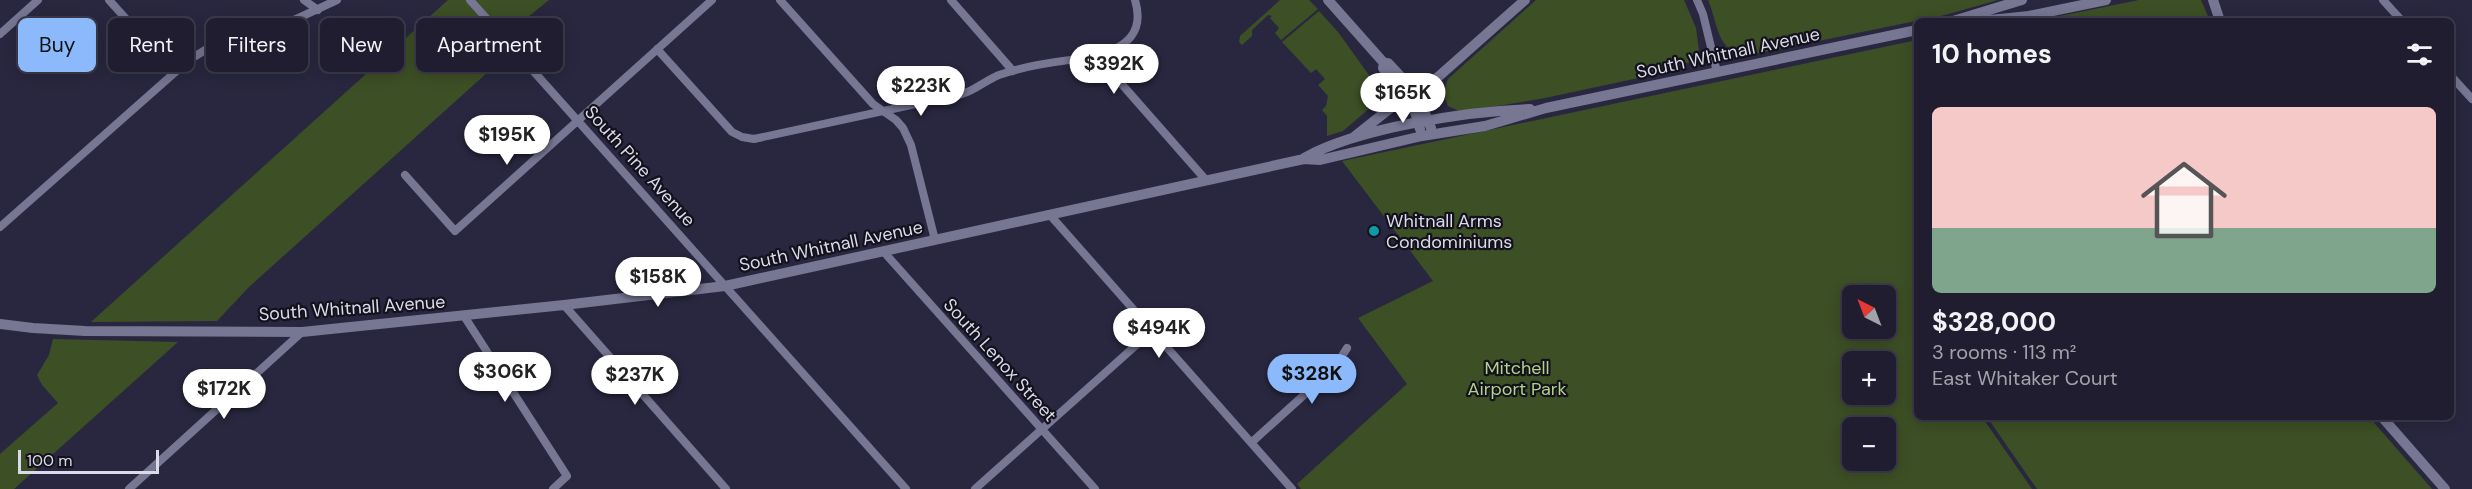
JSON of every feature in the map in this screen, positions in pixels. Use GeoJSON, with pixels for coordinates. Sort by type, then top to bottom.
{"type":"FeatureCollection","features":[{"type":"Feature","properties":{"kind":"street"},"geometry":{"type":"LineString","coordinates":[[0,34],[38,0]]}},
{"type":"Feature","properties":{"kind":"street"},"geometry":{"type":"LineString","coordinates":[[109,0],[125,18]]}},
{"type":"Feature","properties":{"kind":"street"},"geometry":{"type":"LineString","coordinates":[[304,0],[318,10]]}},
{"type":"Feature","properties":{"kind":"street"},"geometry":{"type":"LineString","coordinates":[[194,57],[210,47],[279,27],[337,0]]}},
{"type":"Feature","properties":{"kind":"street","name":"South Pine Avenue"},"geometry":{"type":"LineString","coordinates":[[470,0],[906,489]]}},
{"type":"Feature","properties":{"kind":"street"},"geometry":{"type":"LineString","coordinates":[[405,175],[455,231],[712,0]]}},
{"type":"Feature","properties":{"kind":"street"},"geometry":{"type":"LineString","coordinates":[[780,0],[873,104],[898,121],[911,145],[935,240]]}},
{"type":"Feature","properties":{"kind":"street"},"geometry":{"type":"LineString","coordinates":[[951,0],[1013,71]]}},
{"type":"Feature","properties":{"kind":"street"},"geometry":{"type":"LineString","coordinates":[[657,49],[732,132],[754,139],[962,94],[974,90],[996,76],[1013,71],[1113,51],[1131,38],[1137,20],[1135,0]]}},
{"type":"Feature","properties":{"kind":"street"},"geometry":{"type":"LineString","coordinates":[[1328,0],[1384,63],[1383,68],[1412,97],[1428,136]]}},
{"type":"Feature","properties":{"kind":"street"},"geometry":{"type":"LineString","coordinates":[[1352,139],[1394,106],[1412,97],[1525,0]]}},
{"type":"Feature","properties":{"kind":"street"},"geometry":{"type":"LineString","coordinates":[[1696,0],[1703,14],[1717,72]]}},
{"type":"Feature","properties":{"kind":"street"},"geometry":{"type":"LineString","coordinates":[[1963,18],[2022,0]]}},
{"type":"Feature","properties":{"kind":"street"},"geometry":{"type":"LineString","coordinates":[[2009,18],[2106,0]]}},
{"type":"Feature","properties":{"kind":"street"},"geometry":{"type":"LineString","coordinates":[[2213,0],[2219,18]]}},
{"type":"Feature","properties":{"kind":"street"},"geometry":{"type":"LineString","coordinates":[[2384,0],[2399,18]]}},
{"type":"Feature","properties":{"kind":"street","name":"South Whitnall Avenue"},"geometry":{"type":"LineString","coordinates":[[0,324],[85,331],[302,332],[725,286],[1205,179],[1304,159],[1320,160],[1485,126],[1546,108],[1914,31]]}},
{"type":"Feature","properties":{"kind":"street"},"geometry":{"type":"LineString","coordinates":[[1097,56],[1205,179]]}},
{"type":"Feature","properties":{"kind":"street"},"geometry":{"type":"LineString","coordinates":[[0,227],[174,72]]}},
{"type":"Feature","properties":{"kind":"street"},"geometry":{"type":"LineString","coordinates":[[2454,79],[2472,99]]}},
{"type":"Feature","properties":{"kind":"street","name":"South Whitnall Avenue"},"geometry":{"type":"LineString","coordinates":[[1304,159],[1320,149],[1352,139],[1424,123],[1499,110],[1546,108]]}},
{"type":"Feature","properties":{"kind":"street"},"geometry":{"type":"LineString","coordinates":[[1050,214],[1292,489]]}},
{"type":"Feature","properties":{"kind":"street","name":"South Lenox Street"},"geometry":{"type":"LineString","coordinates":[[883,251],[1095,489]]}},
{"type":"Feature","properties":{"kind":"street"},"geometry":{"type":"LineString","coordinates":[[564,305],[726,489]]}},
{"type":"Feature","properties":{"kind":"street"},"geometry":{"type":"LineString","coordinates":[[464,316],[567,476],[553,489]]}},
{"type":"Feature","properties":{"kind":"street"},"geometry":{"type":"LineString","coordinates":[[975,489],[1152,331]]}},
{"type":"Feature","properties":{"kind":"street"},"geometry":{"type":"LineString","coordinates":[[129,489],[302,332]]}},
{"type":"Feature","properties":{"kind":"street"},"geometry":{"type":"LineString","coordinates":[[1252,442],[1335,367],[1347,348]]}},
{"type":"Feature","properties":{"kind":"street"},"geometry":{"type":"LineString","coordinates":[[2385,420],[2445,489]]}},
{"type":"Feature","properties":{"kind":"green space"},"geometry":{"type":"Polygon","coordinates":[[[448,0],[549,0],[527,18],[428,18],[448,0]]]}},
{"type":"Feature","properties":{"kind":"green space"},"geometry":{"type":"Polygon","coordinates":[[[1280,0],[1309,0],[1318,9],[1281,40],[1275,33],[1279,28],[1270,18],[1272,16],[1268,15],[1252,30],[1252,36],[1242,45],[1239,42],[1240,36],[1280,0]]]}},
{"type":"Feature","properties":{"kind":"green space"},"geometry":{"type":"Polygon","coordinates":[[[1536,0],[1684,0],[1696,28],[1699,50],[1690,62],[1643,77],[1545,98],[1461,112],[1448,106],[1443,93],[1448,79],[1536,0]]]}},
{"type":"Feature","properties":{"kind":"green space"},"geometry":{"type":"Polygon","coordinates":[[[1708,0],[1998,0],[1945,15],[1914,18],[1914,21],[1745,56],[1728,48],[1719,34],[1708,0]]]}},
{"type":"Feature","properties":{"kind":"green space"},"geometry":{"type":"Polygon","coordinates":[[[2139,0],[2201,0],[2209,18],[2050,18],[2139,0]]]}},
{"type":"Feature","properties":{"kind":"green space"},"geometry":{"type":"Polygon","coordinates":[[[1319,11],[1338,32],[1384,96],[1343,131],[1327,136],[1327,116],[1322,110],[1326,106],[1328,96],[1318,85],[1325,79],[1316,69],[1311,73],[1282,42],[1319,11]]]}},
{"type":"Feature","properties":{"kind":"green space"},"geometry":{"type":"Polygon","coordinates":[[[416,29],[416,72],[488,72],[249,287],[217,321],[91,322],[368,72],[404,72],[404,40],[416,29]]]}},
{"type":"Feature","properties":{"kind":"green space","name":"Mitchell Airport Park"},"geometry":{"type":"Polygon","coordinates":[[[1914,41],[1914,420],[1984,420],[2032,489],[1301,489],[1297,484],[1407,384],[1358,318],[1433,281],[1342,161],[1914,41]]]}},
{"type":"Feature","properties":{"kind":"green space"},"geometry":{"type":"Polygon","coordinates":[[[53,339],[178,342],[14,489],[0,489],[0,454],[58,403],[42,385],[37,375],[49,355],[53,339]]]}},
{"type":"Feature","properties":{"kind":"green space"},"geometry":{"type":"Polygon","coordinates":[[[1989,420],[2372,420],[2432,489],[2037,489],[1989,420]]]}},
{"type":"Feature","properties":{"kind":"place","name":"Whitnall Arms Condominiums"},"geometry":{"type":"Point","coordinates":[1374,231]}}]}
